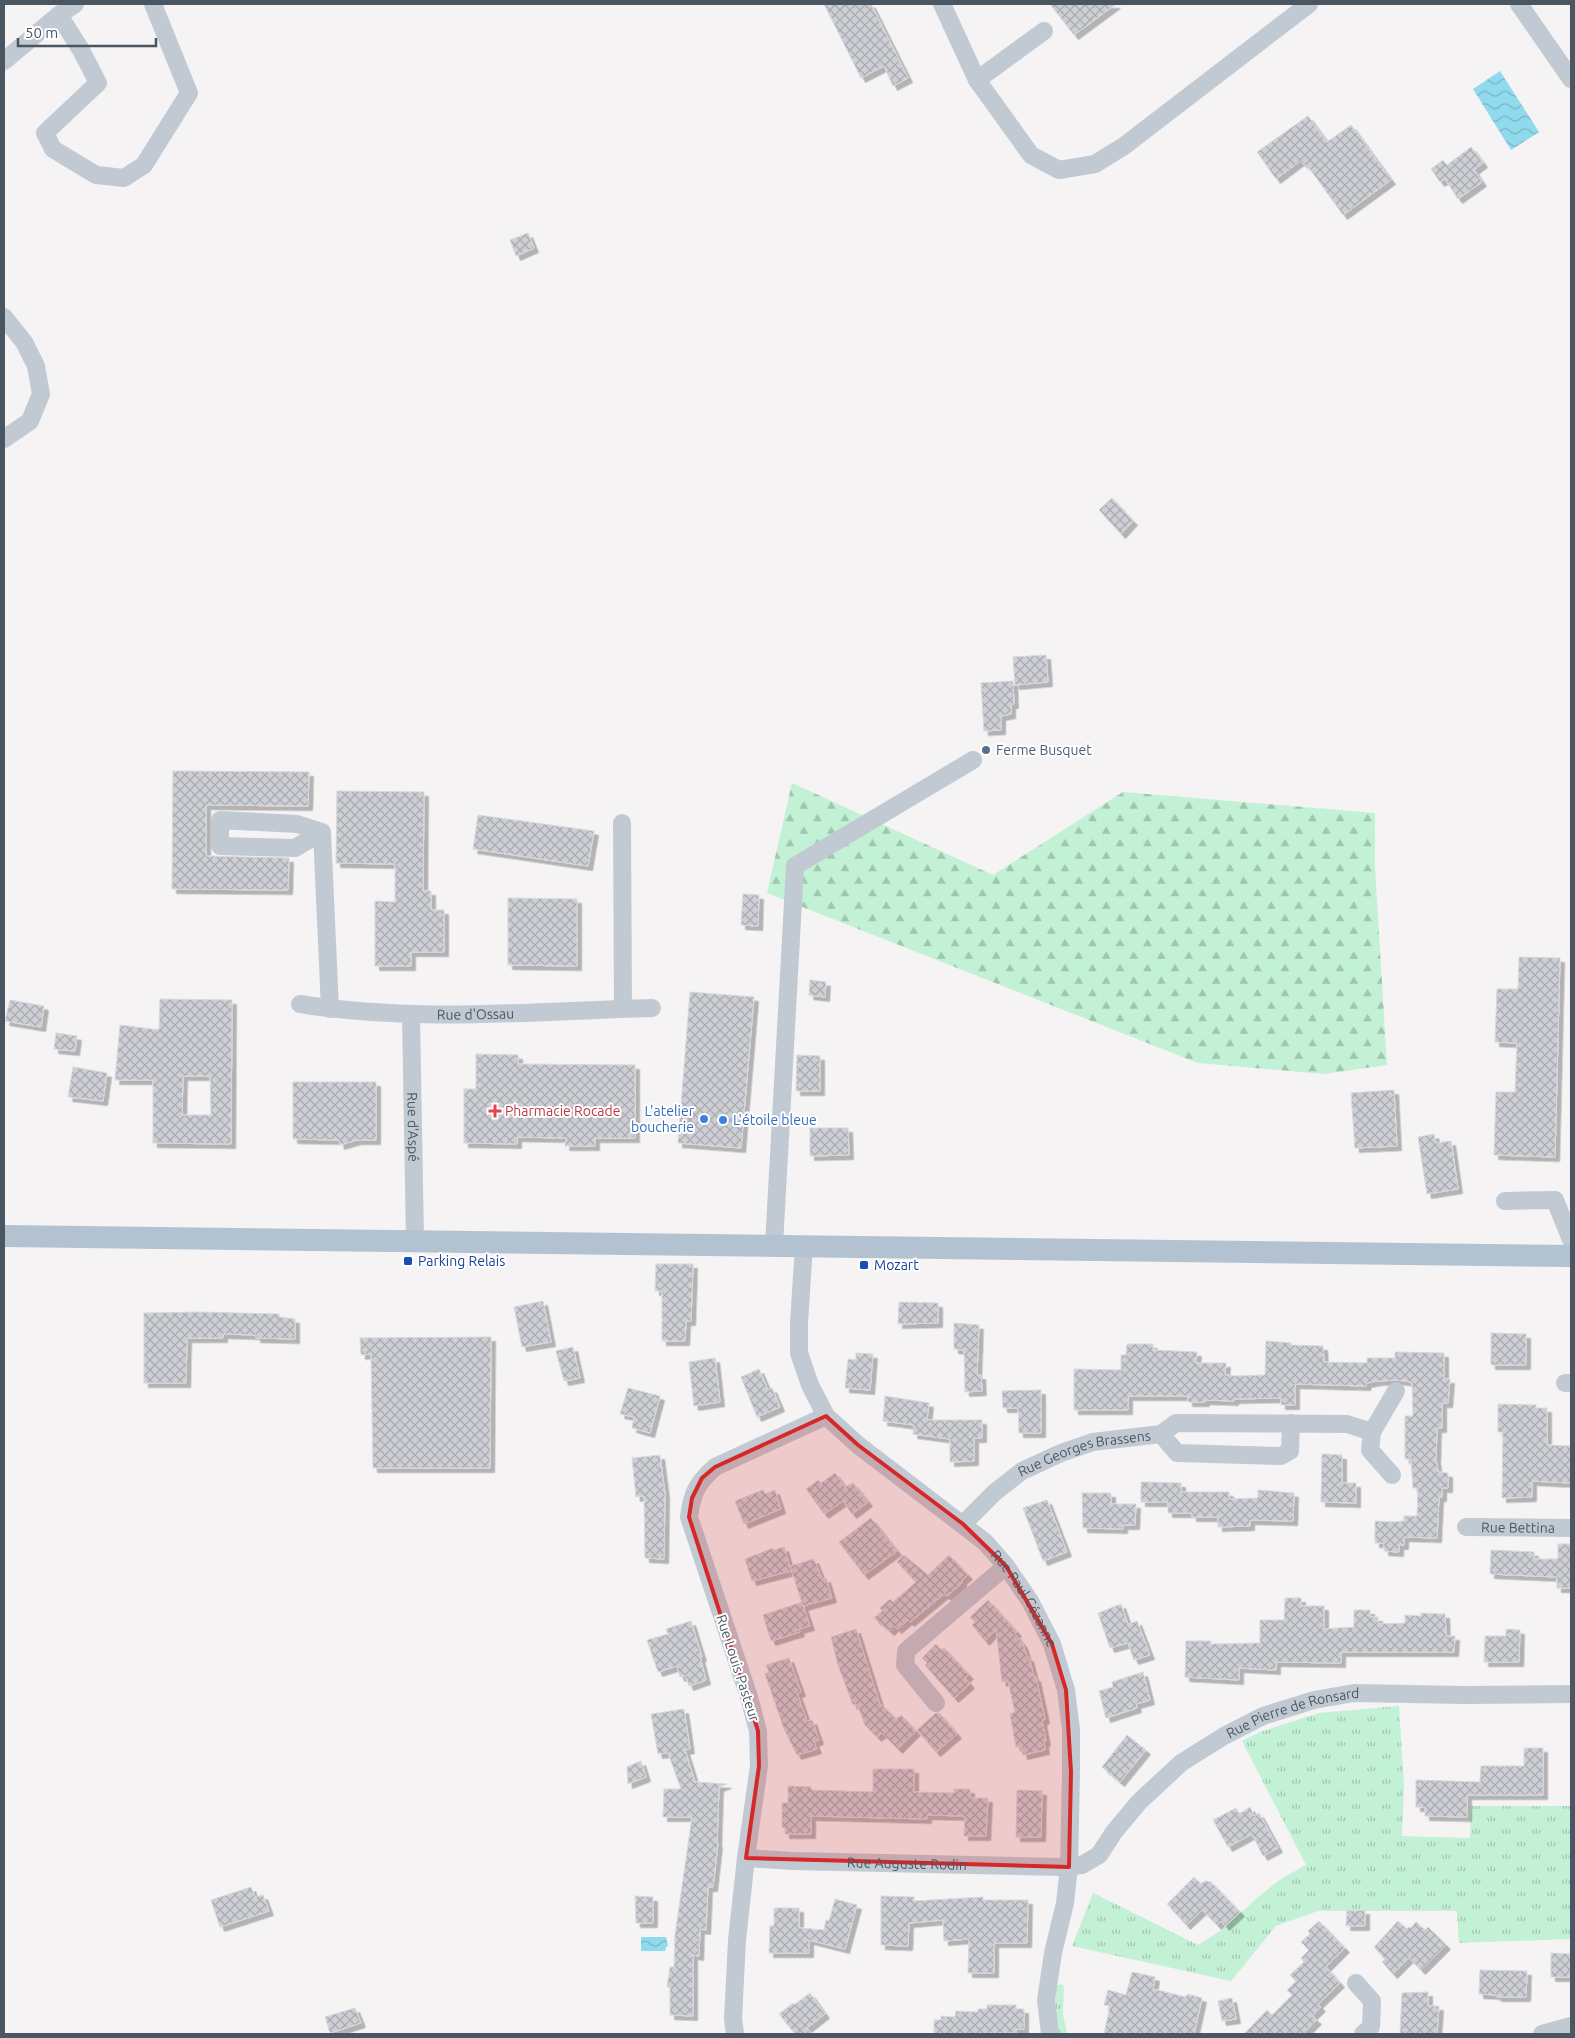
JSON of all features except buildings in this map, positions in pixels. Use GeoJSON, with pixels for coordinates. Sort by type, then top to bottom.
{"type":"FeatureCollection","features":[{"type":"Feature","properties":{"kind":"main road"},"geometry":{"type":"LineString","coordinates":[[4,1236],[1571,1256]]}},
{"type":"Feature","properties":{"kind":"street"},"geometry":{"type":"LineString","coordinates":[[4,61],[75,4]]}},
{"type":"Feature","properties":{"kind":"street"},"geometry":{"type":"LineString","coordinates":[[59,15],[98,82],[45,133],[53,149],[96,175],[124,178],[144,165],[189,93],[153,4]]}},
{"type":"Feature","properties":{"kind":"street"},"geometry":{"type":"LineString","coordinates":[[942,4],[977,80],[1031,155],[1059,170],[1096,164],[1124,146],[1309,4]]}},
{"type":"Feature","properties":{"kind":"street"},"geometry":{"type":"LineString","coordinates":[[1520,4],[1571,79]]}},
{"type":"Feature","properties":{"kind":"street"},"geometry":{"type":"LineString","coordinates":[[977,80],[1044,31]]}},
{"type":"Feature","properties":{"kind":"street"},"geometry":{"type":"LineString","coordinates":[[4,317],[24,342],[36,366],[41,394],[30,421],[4,439]]}},
{"type":"Feature","properties":{"kind":"street"},"geometry":{"type":"LineString","coordinates":[[774,1245],[795,866],[973,760]]}},
{"type":"Feature","properties":{"kind":"street"},"geometry":{"type":"LineString","coordinates":[[220,820],[297,824],[322,832],[295,848],[220,846],[220,820]]}},
{"type":"Feature","properties":{"kind":"street"},"geometry":{"type":"LineString","coordinates":[[622,823],[623,1008]]}},
{"type":"Feature","properties":{"kind":"street"},"geometry":{"type":"LineString","coordinates":[[322,832],[330,1009]]}},
{"type":"Feature","properties":{"kind":"street","name":"Rue d'Ossau"},"geometry":{"type":"LineString","coordinates":[[300,1004],[330,1009],[411,1015],[652,1008]]}},
{"type":"Feature","properties":{"kind":"street","name":"Rue d'Aspé"},"geometry":{"type":"LineString","coordinates":[[411,1015],[415,1241]]}},
{"type":"Feature","properties":{"kind":"street"},"geometry":{"type":"LineString","coordinates":[[1505,1201],[1555,1200],[1571,1240]]}},
{"type":"Feature","properties":{"kind":"street","name":"Rue Paul Cézanne"},"geometry":{"type":"LineString","coordinates":[[804,1245],[799,1353],[810,1385],[826,1416],[858,1445],[985,1542],[1006,1566],[1030,1602],[1052,1644],[1066,1690],[1071,1730],[1069,1867],[1065,1903],[1053,1953],[1046,2000],[1050,2034]]}},
{"type":"Feature","properties":{"kind":"street"},"geometry":{"type":"LineString","coordinates":[[1392,1475],[1370,1450],[1372,1432],[1396,1392]]}},
{"type":"Feature","properties":{"kind":"street","name":"Rue Louis Pasteur"},"geometry":{"type":"LineString","coordinates":[[735,2034],[733,2019],[737,1940],[759,1766],[758,1730],[749,1697],[689,1517],[692,1498],[702,1478],[715,1467],[826,1416]]}},
{"type":"Feature","properties":{"kind":"street","name":"Rue Georges Brassens"},"geometry":{"type":"LineString","coordinates":[[963,1524],[996,1492],[1022,1471],[1061,1453],[1093,1442],[1161,1434],[1176,1423],[1347,1424],[1372,1432]]}},
{"type":"Feature","properties":{"kind":"street"},"geometry":{"type":"LineString","coordinates":[[1161,1434],[1178,1453],[1282,1456],[1290,1451],[1291,1424]]}},
{"type":"Feature","properties":{"kind":"street","name":"Rue Bettina"},"geometry":{"type":"LineString","coordinates":[[1466,1527],[1571,1528]]}},
{"type":"Feature","properties":{"kind":"street"},"geometry":{"type":"LineString","coordinates":[[936,1703],[905,1665],[906,1651],[1006,1566]]}},
{"type":"Feature","properties":{"kind":"street","name":"Rue Pierre de Ronsard"},"geometry":{"type":"LineString","coordinates":[[1069,1867],[1082,1865],[1099,1854],[1114,1832],[1139,1802],[1181,1763],[1224,1736],[1263,1716],[1314,1700],[1354,1693],[1571,1694]]}},
{"type":"Feature","properties":{"kind":"street","name":"Rue Auguste Rodin"},"geometry":{"type":"LineString","coordinates":[[746,1858],[793,1861],[1069,1867]]}},
{"type":"Feature","properties":{"kind":"street"},"geometry":{"type":"LineString","coordinates":[[1356,1983],[1372,2001],[1371,2027],[1363,2034]]}},
{"type":"Feature","properties":{"kind":"street"},"geometry":{"type":"LineString","coordinates":[[1542,2034],[1571,2026]]}},
{"type":"Feature","properties":{"kind":"highlighted area"},"geometry":{"type":"Polygon","coordinates":[[[826,1416],[858,1445],[963,1524],[1006,1566],[1052,1644],[1066,1690],[1071,1772],[1069,1867],[746,1858],[759,1766],[758,1731],[689,1517],[692,1498],[702,1478],[715,1467],[826,1416]]]}},
{"type":"Feature","properties":{"kind":"green space"},"geometry":{"type":"Polygon","coordinates":[[[792,783],[993,875],[1123,792],[1375,813],[1375,868],[1387,1065],[1324,1074],[1198,1063],[767,893],[792,783]]]}},
{"type":"Feature","properties":{"kind":"green space"},"geometry":{"type":"Polygon","coordinates":[[[1399,1706],[1404,1786],[1402,1836],[1470,1838],[1471,1806],[1571,1806],[1571,1939],[1459,1943],[1457,1911],[1318,1911],[1276,1926],[1231,1981],[1072,1946],[1093,1893],[1198,1945],[1223,1929],[1281,1879],[1306,1865],[1242,1741],[1260,1732],[1319,1713],[1399,1706]]]}},
{"type":"Feature","properties":{"kind":"green space"},"geometry":{"type":"Polygon","coordinates":[[[1061,1984],[1064,1986],[1063,2014],[1067,2034],[1057,2034],[1055,2015],[1056,1986],[1061,1984]]]}},
{"type":"Feature","properties":{"kind":"water"},"geometry":{"type":"Polygon","coordinates":[[[1500,71],[1539,132],[1511,150],[1473,89],[1500,71]]]}},
{"type":"Feature","properties":{"kind":"water"},"geometry":{"type":"Polygon","coordinates":[[[641,1937],[666,1937],[668,1946],[665,1951],[641,1951],[641,1937]]]}},
{"type":"Feature","properties":{"kind":"place","name":"Ferme Busquet"},"geometry":{"type":"Point","coordinates":[986,750]}},
{"type":"Feature","properties":{"kind":"place","name":"Pharmacie Rocade"},"geometry":{"type":"Point","coordinates":[495,1111]}},
{"type":"Feature","properties":{"kind":"place","name":"L'atelier boucherie"},"geometry":{"type":"Point","coordinates":[704,1119]}},
{"type":"Feature","properties":{"kind":"place","name":"L'étoile bleue"},"geometry":{"type":"Point","coordinates":[723,1120]}},
{"type":"Feature","properties":{"kind":"place","name":"Parking Relais"},"geometry":{"type":"Point","coordinates":[408,1261]}},
{"type":"Feature","properties":{"kind":"place","name":"Mozart"},"geometry":{"type":"Point","coordinates":[864,1265]}}]}
